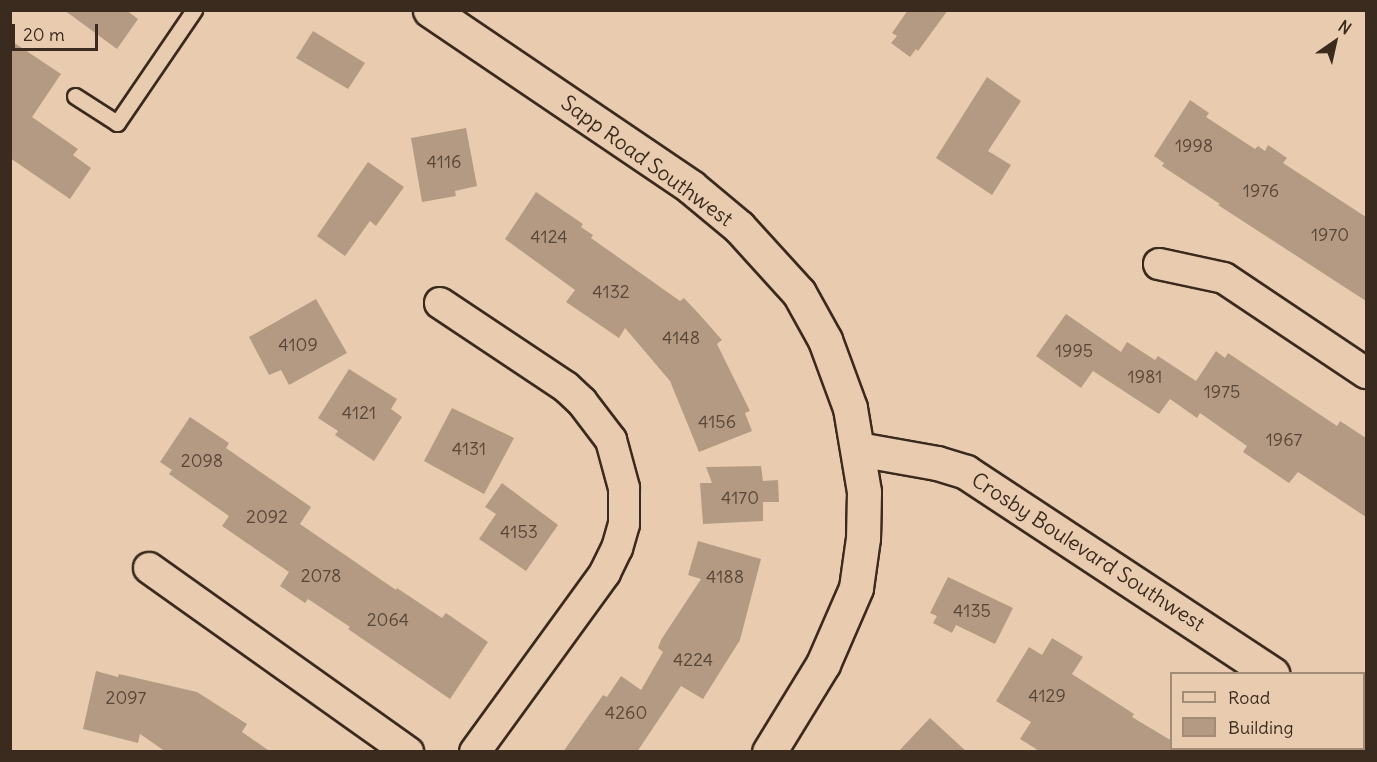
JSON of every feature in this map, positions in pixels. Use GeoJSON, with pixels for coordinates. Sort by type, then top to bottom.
{"type":"FeatureCollection","features":[{"type":"Feature","properties":{"kind":"street","name":"Sapp Road Southwest"},"geometry":{"type":"LineString","coordinates":[[430,10],[691,187],[739,227],[800,293],[825,340],[850,408],[858,449],[864,492],[863,538],[856,588],[823,664],[769,752]]}},
{"type":"Feature","properties":{"kind":"street"},"geometry":{"type":"LineString","coordinates":[[1159,264],[1224,278],[1366,373]]}},
{"type":"Feature","properties":{"kind":"street"},"geometry":{"type":"LineString","coordinates":[[440,303],[566,387],[582,402],[611,440],[624,488],[624,524],[617,548],[605,573],[475,752]]}},
{"type":"Feature","properties":{"kind":"street","name":"Crosby Boulevard Southwest"},"geometry":{"type":"LineString","coordinates":[[858,449],[937,463],[966,472],[1269,672]]}},
{"type":"Feature","properties":{"kind":"street"},"geometry":{"type":"LineString","coordinates":[[149,568],[408,752]]}},
{"type":"Feature","properties":{"kind":"lane"},"geometry":{"type":"LineString","coordinates":[[75,96],[117,123],[194,10]]}},
{"type":"Feature","properties":{"kind":"building"},"geometry":{"type":"Polygon","coordinates":[[[64,10],[126,10],[138,19],[117,49],[64,10]]]}},
{"type":"Feature","properties":{"kind":"building"},"geometry":{"type":"Polygon","coordinates":[[[908,10],[948,10],[918,51],[916,49],[910,57],[891,43],[897,36],[892,33],[908,10]]]}},
{"type":"Feature","properties":{"kind":"building"},"geometry":{"type":"Polygon","coordinates":[[[313,31],[365,63],[348,89],[296,58],[313,31]]]}},
{"type":"Feature","properties":{"kind":"building"},"geometry":{"type":"Polygon","coordinates":[[[10,40],[61,74],[32,117],[78,149],[73,155],[91,168],[70,199],[10,158],[10,40]]]}},
{"type":"Feature","properties":{"kind":"building"},"geometry":{"type":"Polygon","coordinates":[[[987,77],[1021,101],[988,151],[1011,165],[992,195],[936,158],[987,77]]]}},
{"type":"Feature","properties":{"kind":"building"},"geometry":{"type":"Polygon","coordinates":[[[1190,100],[1209,113],[1206,117],[1255,149],[1258,146],[1265,151],[1268,145],[1287,158],[1283,163],[1366,217],[1366,301],[1162,166],[1164,163],[1154,156],[1190,100]]]}},
{"type":"Feature","properties":{"kind":"building"},"geometry":{"type":"Polygon","coordinates":[[[466,128],[477,186],[455,191],[456,196],[422,202],[411,138],[466,128]]]}},
{"type":"Feature","properties":{"kind":"building"},"geometry":{"type":"Polygon","coordinates":[[[368,162],[404,187],[376,226],[370,221],[345,256],[317,236],[368,162]]]}},
{"type":"Feature","properties":{"kind":"building"},"geometry":{"type":"Polygon","coordinates":[[[536,192],[583,224],[581,227],[593,235],[591,238],[680,301],[684,298],[699,314],[722,340],[717,344],[750,411],[745,413],[752,431],[699,452],[670,381],[625,328],[619,338],[566,302],[575,290],[505,239],[536,192]]]}},
{"type":"Feature","properties":{"kind":"building"},"geometry":{"type":"Polygon","coordinates":[[[316,299],[347,353],[289,385],[281,370],[269,375],[249,337],[316,299]]]}},
{"type":"Feature","properties":{"kind":"building"},"geometry":{"type":"Polygon","coordinates":[[[1066,314],[1121,352],[1127,342],[1155,360],[1158,356],[1196,381],[1216,351],[1225,358],[1228,353],[1337,426],[1340,421],[1366,438],[1366,517],[1298,472],[1289,483],[1243,452],[1247,446],[1200,413],[1197,418],[1170,399],[1159,414],[1093,371],[1081,388],[1036,356],[1066,314]]]}},
{"type":"Feature","properties":{"kind":"building"},"geometry":{"type":"Polygon","coordinates":[[[349,369],[397,399],[391,409],[402,417],[374,461],[335,435],[338,431],[318,418],[349,369]]]}},
{"type":"Feature","properties":{"kind":"building"},"geometry":{"type":"Polygon","coordinates":[[[452,408],[514,438],[484,494],[424,461],[452,408]]]}},
{"type":"Feature","properties":{"kind":"building"},"geometry":{"type":"Polygon","coordinates":[[[190,417],[229,443],[226,448],[311,507],[300,524],[396,590],[397,588],[442,618],[446,613],[488,642],[450,699],[308,599],[305,603],[280,586],[289,572],[222,526],[229,516],[169,474],[172,470],[160,462],[190,417]]]}},
{"type":"Feature","properties":{"kind":"building"},"geometry":{"type":"Polygon","coordinates":[[[761,466],[763,481],[778,480],[779,502],[763,502],[763,521],[703,524],[700,483],[712,483],[706,467],[761,466]]]}},
{"type":"Feature","properties":{"kind":"building"},"geometry":{"type":"Polygon","coordinates":[[[502,483],[558,525],[526,571],[479,539],[496,514],[485,507],[502,483]]]}},
{"type":"Feature","properties":{"kind":"building"},"geometry":{"type":"Polygon","coordinates":[[[698,541],[761,559],[740,640],[703,699],[681,686],[637,752],[563,752],[603,695],[607,697],[621,676],[641,690],[663,652],[658,648],[661,640],[701,579],[688,575],[698,541]]]}},
{"type":"Feature","properties":{"kind":"building"},"geometry":{"type":"Polygon","coordinates":[[[948,577],[1013,608],[995,644],[956,625],[952,633],[933,623],[937,616],[930,613],[948,577]]]}},
{"type":"Feature","properties":{"kind":"building"},"geometry":{"type":"Polygon","coordinates":[[[1052,638],[1083,657],[1072,674],[1134,714],[1132,717],[1170,740],[1170,750],[1189,752],[1041,752],[1020,739],[1031,722],[996,701],[1029,647],[1042,655],[1052,638]]]}},
{"type":"Feature","properties":{"kind":"building"},"geometry":{"type":"Polygon","coordinates":[[[96,671],[197,692],[247,724],[242,732],[271,752],[166,752],[140,734],[138,743],[83,729],[96,671]]]}},
{"type":"Feature","properties":{"kind":"building"},"geometry":{"type":"Polygon","coordinates":[[[930,718],[967,752],[898,752],[930,718]]]}}]}
